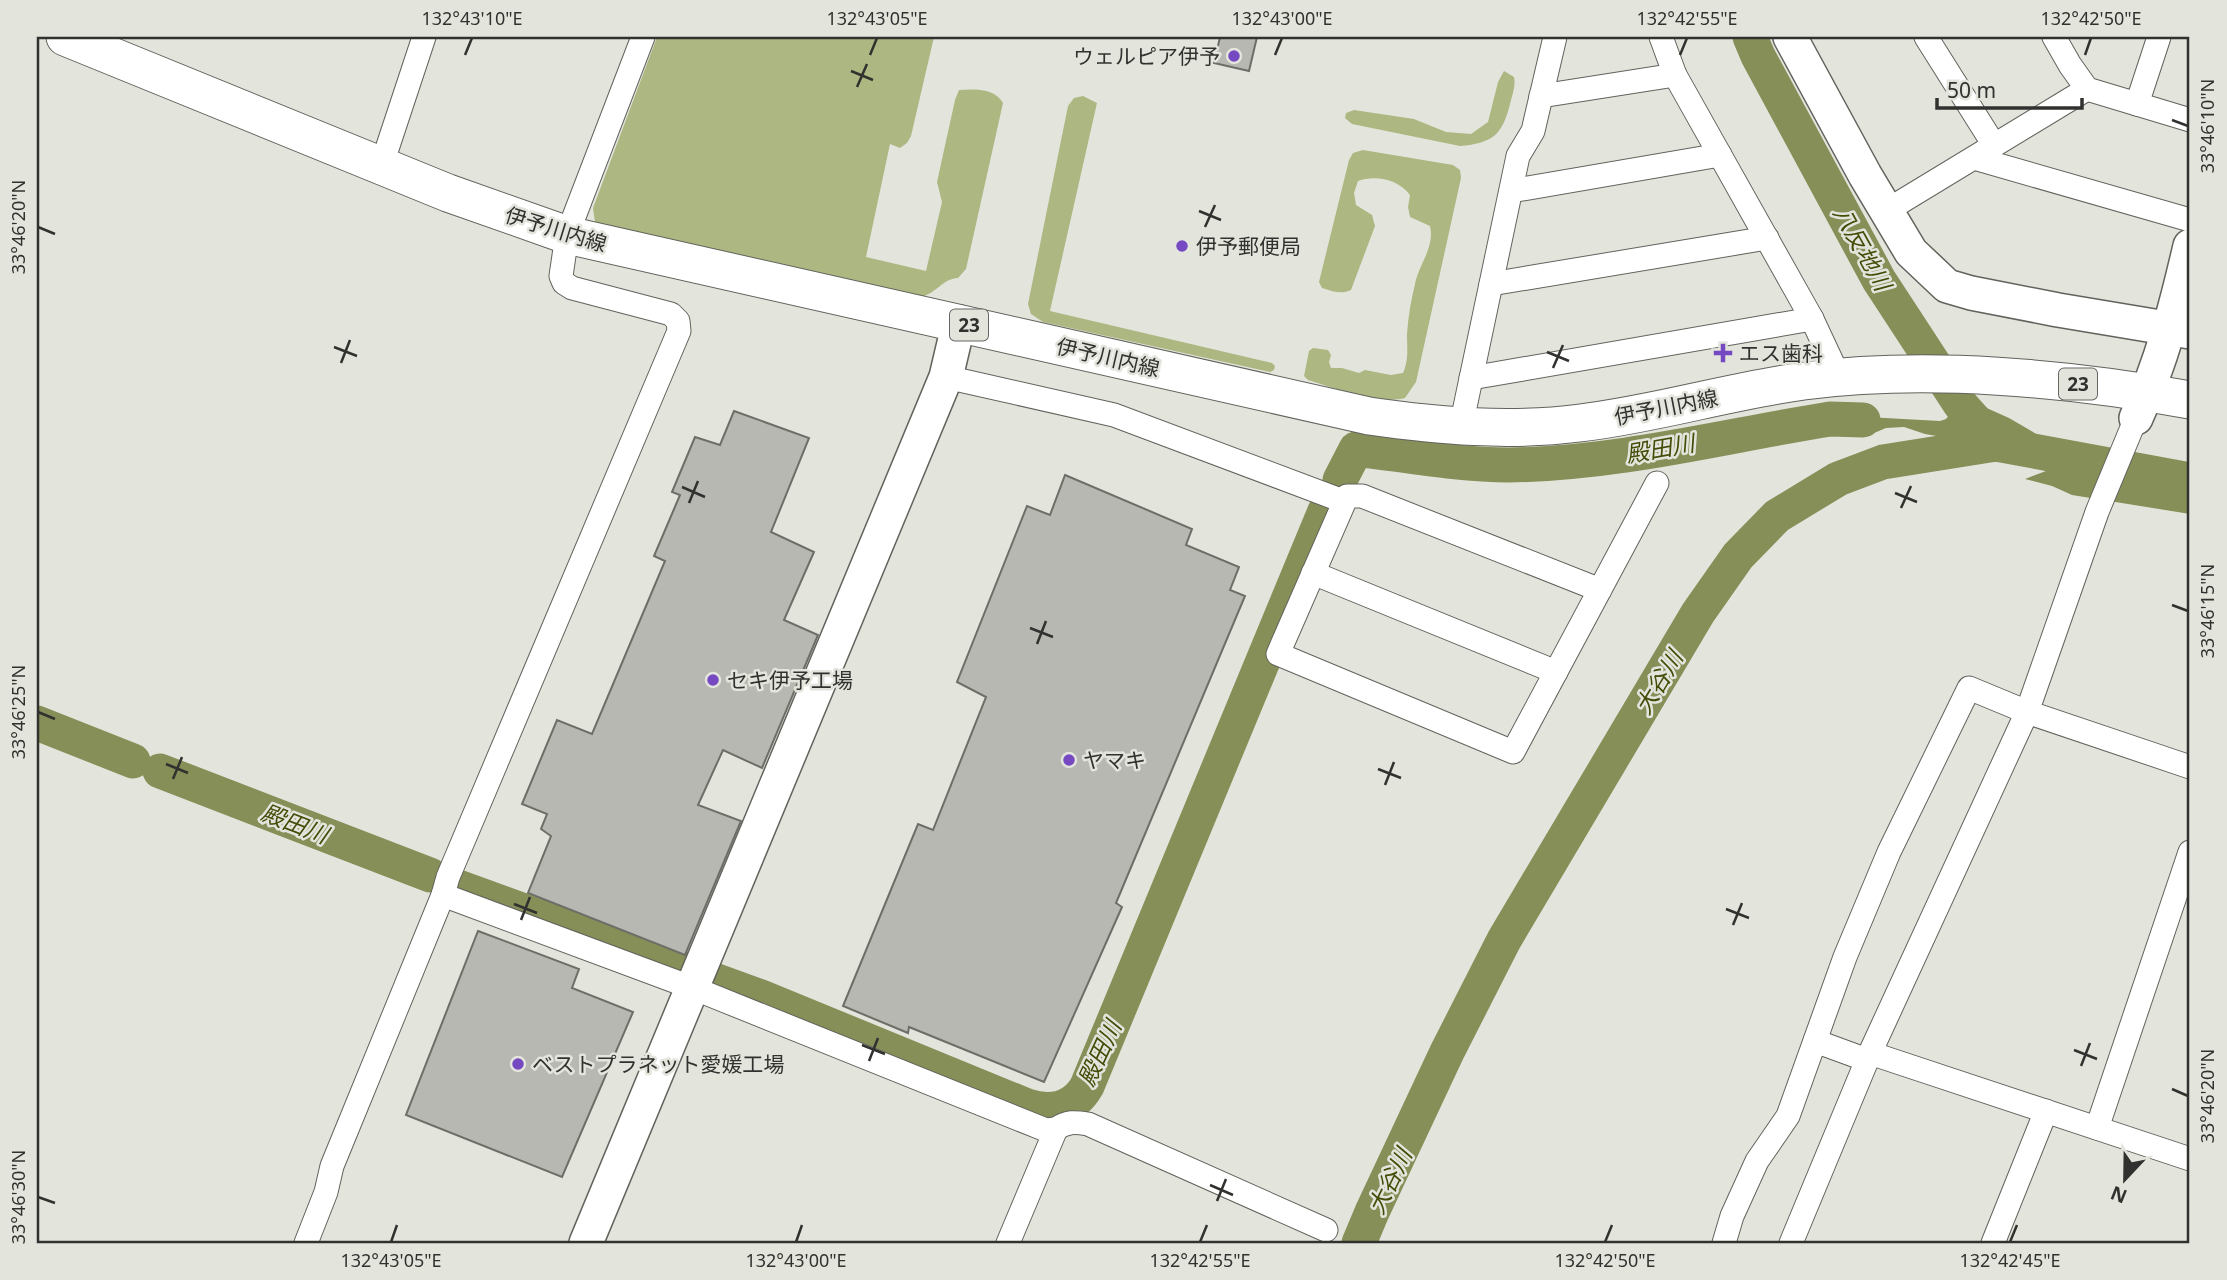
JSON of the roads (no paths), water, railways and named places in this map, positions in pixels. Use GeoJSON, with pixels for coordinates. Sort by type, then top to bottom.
{"type":"FeatureCollection","features":[{"type":"Feature","properties":{"kind":"main road","name":"伊予川内線"},"geometry":{"type":"LineString","coordinates":[[65,37],[381,167],[567,235],[1323,407],[1413,422],[1537,427],[1582,423],[1806,381],[1907,375],[2057,381],[2142,405],[2190,400]]}},
{"type":"Feature","properties":{"kind":"street"},"geometry":{"type":"LineString","coordinates":[[381,167],[424,37]]}},
{"type":"Feature","properties":{"kind":"street"},"geometry":{"type":"LineString","coordinates":[[306,1243],[326,1192],[331,1166],[443,895],[453,864],[678,331],[678,321],[671,314],[585,292],[564,283],[561,276],[567,235],[643,37]]}},
{"type":"Feature","properties":{"kind":"street"},"geometry":{"type":"LineString","coordinates":[[1461,426],[1518,156],[1533,131],[1555,37]]}},
{"type":"Feature","properties":{"kind":"street"},"geometry":{"type":"LineString","coordinates":[[1661,37],[1675,75],[1812,319],[1840,379]]}},
{"type":"Feature","properties":{"kind":"street"},"geometry":{"type":"LineString","coordinates":[[1790,37],[1911,252],[1947,286],[2033,305],[2181,330]]}},
{"type":"Feature","properties":{"kind":"street"},"geometry":{"type":"LineString","coordinates":[[1926,37],[1994,145]]}},
{"type":"Feature","properties":{"kind":"street"},"geometry":{"type":"LineString","coordinates":[[2054,37],[2087,89],[2190,120]]}},
{"type":"Feature","properties":{"kind":"street"},"geometry":{"type":"LineString","coordinates":[[2137,104],[2159,37]]}},
{"type":"Feature","properties":{"kind":"street"},"geometry":{"type":"LineString","coordinates":[[1541,96],[1675,75]]}},
{"type":"Feature","properties":{"kind":"street"},"geometry":{"type":"LineString","coordinates":[[1886,211],[2087,89]]}},
{"type":"Feature","properties":{"kind":"street"},"geometry":{"type":"LineString","coordinates":[[1511,191],[1720,155]]}},
{"type":"Feature","properties":{"kind":"street"},"geometry":{"type":"LineString","coordinates":[[1974,158],[2190,220]]}},
{"type":"Feature","properties":{"kind":"street"},"geometry":{"type":"LineString","coordinates":[[1491,284],[1767,238]]}},
{"type":"Feature","properties":{"kind":"street"},"geometry":{"type":"LineString","coordinates":[[1791,1243],[1869,1057],[2027,712],[2097,512],[2142,405],[2181,330],[2190,246]]}},
{"type":"Feature","properties":{"kind":"street"},"geometry":{"type":"LineString","coordinates":[[1471,378],[1812,319]]}},
{"type":"Feature","properties":{"kind":"street"},"geometry":{"type":"LineString","coordinates":[[586,1243],[946,377],[959,323]]}},
{"type":"Feature","properties":{"kind":"street"},"geometry":{"type":"LineString","coordinates":[[946,377],[1114,415],[1343,501]]}},
{"type":"Feature","properties":{"kind":"street"},"geometry":{"type":"LineString","coordinates":[[1600,590],[1362,496],[1347,496],[1278,654],[1513,751],[1556,672],[1600,590],[1657,483]]}},
{"type":"Feature","properties":{"kind":"street"},"geometry":{"type":"LineString","coordinates":[[1313,573],[1556,672]]}},
{"type":"Feature","properties":{"kind":"street"},"geometry":{"type":"LineString","coordinates":[[1724,1243],[1732,1216],[1757,1161],[1788,1116],[1845,957],[1889,852],[1969,688],[2027,712],[2190,767]]}},
{"type":"Feature","properties":{"kind":"street"},"geometry":{"type":"LineString","coordinates":[[2097,1128],[2190,852]]}},
{"type":"Feature","properties":{"kind":"street"},"geometry":{"type":"LineString","coordinates":[[443,895],[693,988],[1046,1130],[1056,1129],[1064,1124],[1088,1124],[1326,1230]]}},
{"type":"Feature","properties":{"kind":"street"},"geometry":{"type":"LineString","coordinates":[[1815,1041],[2046,1111],[2190,1159]]}},
{"type":"Feature","properties":{"kind":"street"},"geometry":{"type":"LineString","coordinates":[[1993,1243],[2046,1111]]}},
{"type":"Feature","properties":{"kind":"street"},"geometry":{"type":"LineString","coordinates":[[1008,1243],[1056,1129]]}},
{"type":"Feature","properties":{"kind":"waterway","name":"八反地川"},"geometry":{"type":"LineString","coordinates":[[1750,37],[1879,280],[1960,404],[1986,433]]}},
{"type":"Feature","properties":{"kind":"waterway","name":"殿田川"},"geometry":{"type":"LineString","coordinates":[[1340,480],[1356,449],[1471,463],[1549,463],[1670,448],[1830,419],[1863,420]]}},
{"type":"Feature","properties":{"kind":"waterway","name":"大谷川"},"geometry":{"type":"LineString","coordinates":[[1359,1243],[1447,1052],[1504,940],[1698,613],[1738,556],[1777,516],[1838,479],[1883,462],[1996,444],[2190,480]]}},
{"type":"Feature","properties":{"kind":"waterway","name":"殿田川"},"geometry":{"type":"LineString","coordinates":[[458,887],[761,997],[1027,1106],[1054,1109],[1069,1105],[1087,1086],[1325,511]]}},
{"type":"Feature","properties":{"kind":"waterway","name":"殿田川"},"geometry":{"type":"LineString","coordinates":[[37,723],[133,761]]}},
{"type":"Feature","properties":{"kind":"waterway","name":"殿田川"},"geometry":{"type":"LineString","coordinates":[[160,771],[430,875]]}},
{"type":"Feature","properties":{"kind":"place","name":"ウェルピア伊予"},"geometry":{"type":"Point","coordinates":[1234,56]}},
{"type":"Feature","properties":{"kind":"place","name":"伊予郵便局"},"geometry":{"type":"Point","coordinates":[1182,246]}},
{"type":"Feature","properties":{"kind":"place","name":"エス歯科"},"geometry":{"type":"Point","coordinates":[1723,353]}},
{"type":"Feature","properties":{"kind":"place","name":"セキ伊予工場"},"geometry":{"type":"Point","coordinates":[713,680]}},
{"type":"Feature","properties":{"kind":"place","name":"ヤマキ"},"geometry":{"type":"Point","coordinates":[1069,760]}},
{"type":"Feature","properties":{"kind":"place","name":"ベストプラネット愛媛工場"},"geometry":{"type":"Point","coordinates":[518,1064]}}]}
